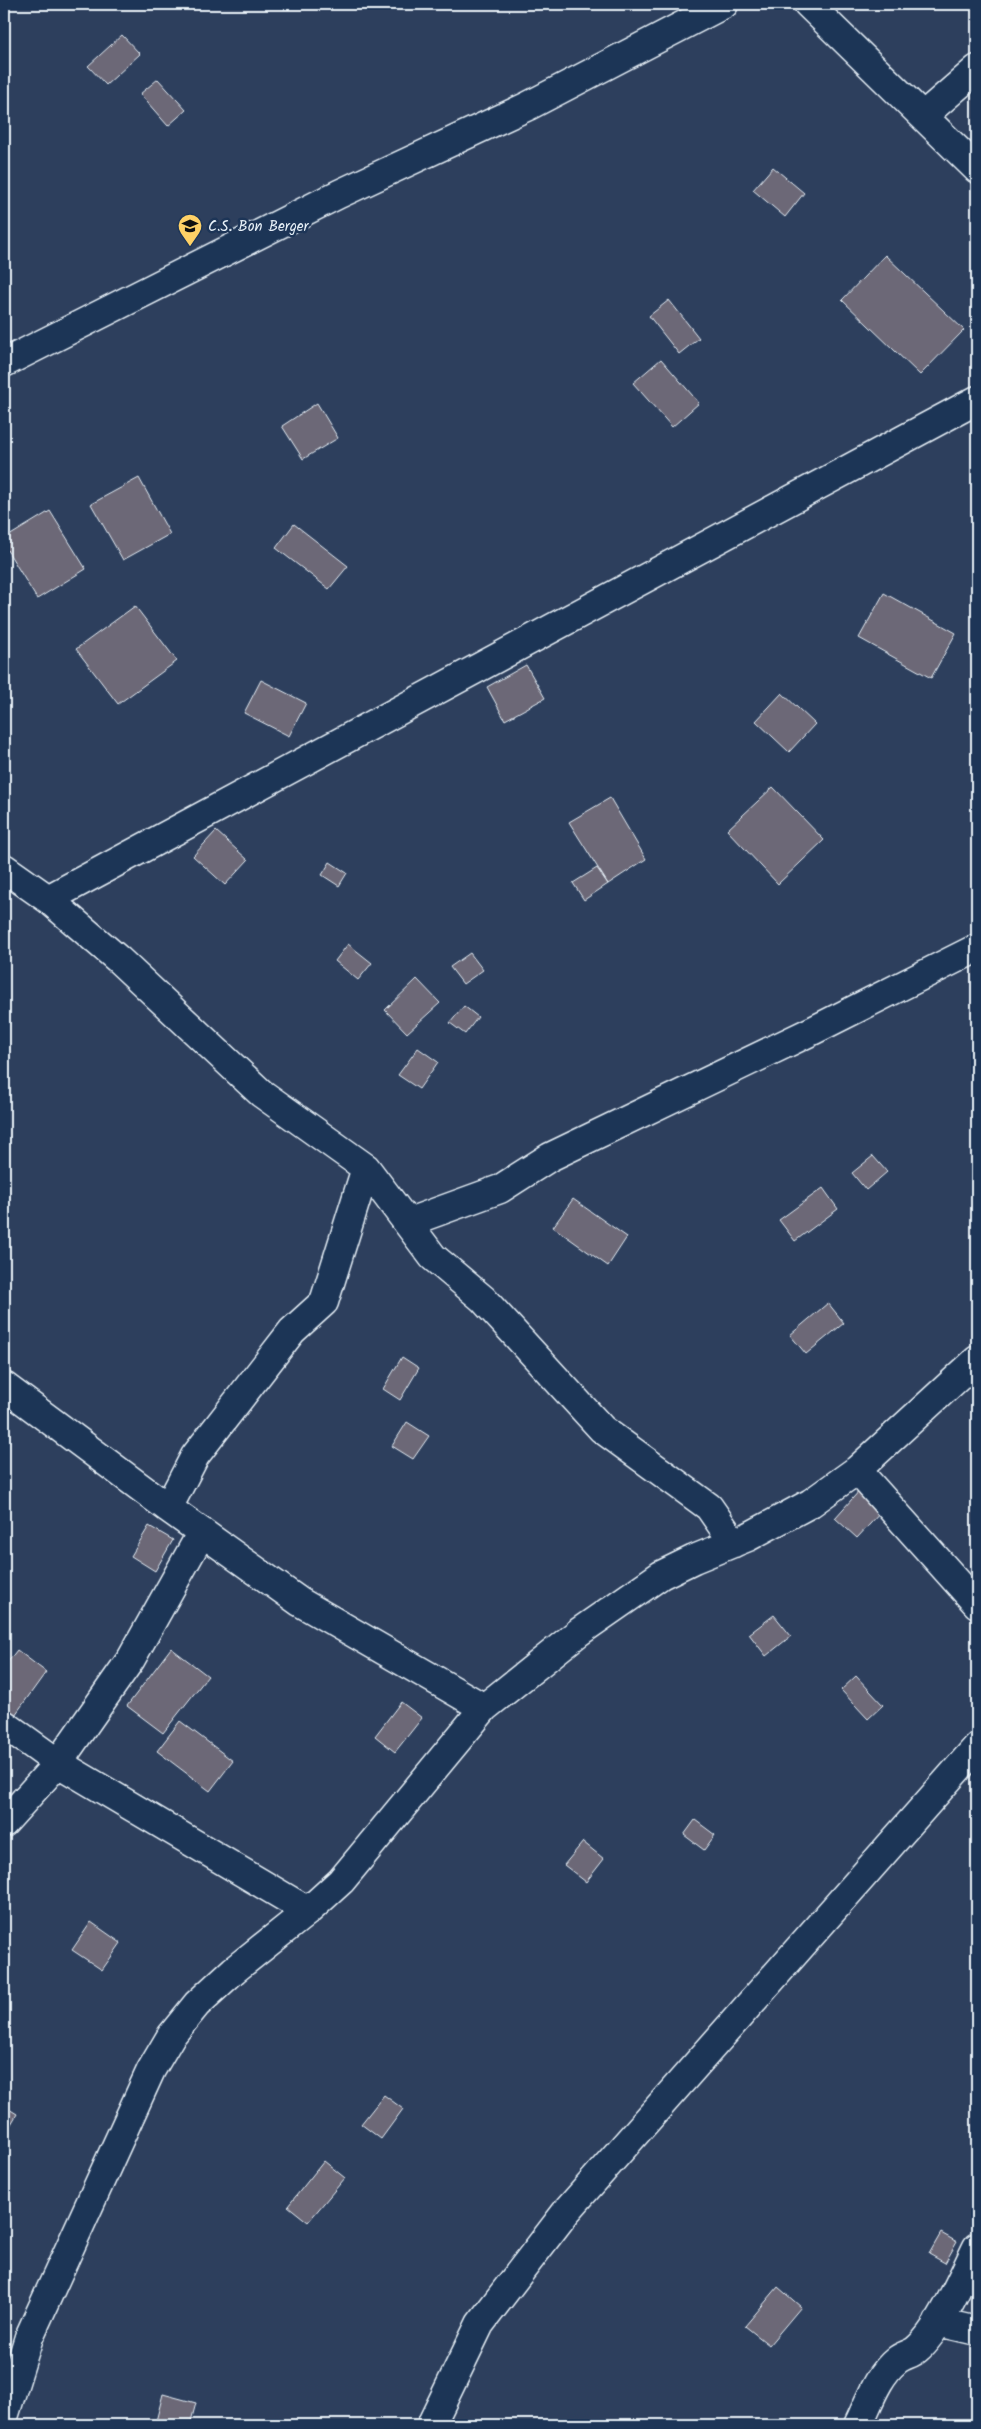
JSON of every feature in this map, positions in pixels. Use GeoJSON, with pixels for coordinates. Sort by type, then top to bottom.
{"type":"FeatureCollection","features":[{"type":"Feature","properties":{"kind":"street"},"geometry":{"type":"LineString","coordinates":[[4,363],[339,194],[528,106],[724,4]]}},
{"type":"Feature","properties":{"kind":"street"},"geometry":{"type":"LineString","coordinates":[[808,4],[977,170]]}},
{"type":"Feature","properties":{"kind":"street"},"geometry":{"type":"LineString","coordinates":[[923,116],[977,68]]}},
{"type":"Feature","properties":{"kind":"street"},"geometry":{"type":"LineString","coordinates":[[48,899],[977,400]]}},
{"type":"Feature","properties":{"kind":"street"},"geometry":{"type":"LineString","coordinates":[[4,868],[48,899],[119,960],[261,1093],[366,1168],[409,1222],[433,1257],[483,1299],[602,1429],[709,1507],[734,1542]]}},
{"type":"Feature","properties":{"kind":"street"},"geometry":{"type":"LineString","coordinates":[[409,1222],[500,1189],[550,1157],[814,1030],[977,948]]}},
{"type":"Feature","properties":{"kind":"street"},"geometry":{"type":"LineString","coordinates":[[168,1508],[195,1456],[292,1331],[324,1302],[366,1168]]}},
{"type":"Feature","properties":{"kind":"street"},"geometry":{"type":"LineString","coordinates":[[4,2416],[29,2337],[151,2070],[171,2036],[197,2004],[234,1970],[308,1912],[341,1881],[484,1708],[579,1632],[661,1575],[734,1542],[812,1502],[857,1470],[977,1360]]}},
{"type":"Feature","properties":{"kind":"street"},"geometry":{"type":"LineString","coordinates":[[4,1386],[168,1508],[300,1602],[484,1708]]}},
{"type":"Feature","properties":{"kind":"street"},"geometry":{"type":"LineString","coordinates":[[857,1470],[977,1604]]}},
{"type":"Feature","properties":{"kind":"street"},"geometry":{"type":"LineString","coordinates":[[4,1823],[58,1763],[131,1659],[202,1532]]}},
{"type":"Feature","properties":{"kind":"street"},"geometry":{"type":"LineString","coordinates":[[4,1724],[58,1763],[308,1912]]}},
{"type":"Feature","properties":{"kind":"street"},"geometry":{"type":"LineString","coordinates":[[431,2425],[480,2324],[566,2212],[977,1747]]}},
{"type":"Feature","properties":{"kind":"street"},"geometry":{"type":"LineString","coordinates":[[858,2425],[881,2376],[898,2359],[917,2350],[938,2322],[977,2247]]}},
{"type":"Feature","properties":{"kind":"street"},"geometry":{"type":"LineString","coordinates":[[938,2322],[977,2331]]}},
{"type":"Feature","properties":{"kind":"building"},"geometry":{"type":"Polygon","coordinates":[[[122,35],[140,54],[106,85],[88,66],[122,35]]]}},
{"type":"Feature","properties":{"kind":"building"},"geometry":{"type":"Polygon","coordinates":[[[158,79],[186,110],[168,126],[140,94],[158,79]]]}},
{"type":"Feature","properties":{"kind":"building"},"geometry":{"type":"Polygon","coordinates":[[[773,167],[804,193],[785,217],[753,190],[773,167]]]}},
{"type":"Feature","properties":{"kind":"building"},"geometry":{"type":"Polygon","coordinates":[[[885,255],[964,330],[920,375],[842,300],[885,255]]]}},
{"type":"Feature","properties":{"kind":"building"},"geometry":{"type":"Polygon","coordinates":[[[669,300],[699,338],[679,354],[649,316],[669,300]]]}},
{"type":"Feature","properties":{"kind":"building"},"geometry":{"type":"Polygon","coordinates":[[[661,359],[699,403],[672,427],[633,383],[661,359]]]}},
{"type":"Feature","properties":{"kind":"building"},"geometry":{"type":"Polygon","coordinates":[[[317,403],[338,438],[303,459],[282,426],[317,403]]]}},
{"type":"Feature","properties":{"kind":"building"},"geometry":{"type":"Polygon","coordinates":[[[139,478],[170,534],[123,560],[91,504],[139,478]]]}},
{"type":"Feature","properties":{"kind":"building"},"geometry":{"type":"Polygon","coordinates":[[[50,511],[86,569],[37,599],[4,545],[4,539],[50,511]]]}},
{"type":"Feature","properties":{"kind":"building"},"geometry":{"type":"Polygon","coordinates":[[[294,524],[348,566],[329,589],[276,548],[294,524]]]}},
{"type":"Feature","properties":{"kind":"building"},"geometry":{"type":"Polygon","coordinates":[[[884,593],[956,633],[931,678],[859,638],[884,593]]]}},
{"type":"Feature","properties":{"kind":"building"},"geometry":{"type":"Polygon","coordinates":[[[135,606],[177,661],[118,704],[76,649],[135,606]]]}},
{"type":"Feature","properties":{"kind":"building"},"geometry":{"type":"Polygon","coordinates":[[[526,665],[545,698],[505,720],[487,687],[526,665]]]}},
{"type":"Feature","properties":{"kind":"building"},"geometry":{"type":"Polygon","coordinates":[[[261,680],[306,703],[289,736],[244,713],[261,680]]]}},
{"type":"Feature","properties":{"kind":"building"},"geometry":{"type":"Polygon","coordinates":[[[782,693],[815,724],[789,752],[756,721],[782,693]]]}},
{"type":"Feature","properties":{"kind":"building"},"geometry":{"type":"Polygon","coordinates":[[[773,787],[824,840],[778,884],[727,830],[773,787]]]}},
{"type":"Feature","properties":{"kind":"building"},"geometry":{"type":"Polygon","coordinates":[[[610,798],[646,859],[608,884],[569,822],[610,798]]]}},
{"type":"Feature","properties":{"kind":"building"},"geometry":{"type":"Polygon","coordinates":[[[216,831],[248,860],[225,885],[193,856],[216,831]]]}},
{"type":"Feature","properties":{"kind":"building"},"geometry":{"type":"Polygon","coordinates":[[[330,862],[347,873],[339,886],[322,875],[330,862]]]}},
{"type":"Feature","properties":{"kind":"building"},"geometry":{"type":"Polygon","coordinates":[[[597,868],[608,884],[584,900],[573,883],[597,868]]]}},
{"type":"Feature","properties":{"kind":"building"},"geometry":{"type":"Polygon","coordinates":[[[348,944],[372,963],[358,980],[335,961],[348,944]]]}},
{"type":"Feature","properties":{"kind":"building"},"geometry":{"type":"Polygon","coordinates":[[[470,953],[483,970],[463,984],[450,967],[470,953]]]}},
{"type":"Feature","properties":{"kind":"building"},"geometry":{"type":"Polygon","coordinates":[[[417,979],[440,1003],[407,1033],[385,1010],[417,979]]]}},
{"type":"Feature","properties":{"kind":"building"},"geometry":{"type":"Polygon","coordinates":[[[464,1006],[478,1017],[465,1034],[450,1023],[464,1006]]]}},
{"type":"Feature","properties":{"kind":"building"},"geometry":{"type":"Polygon","coordinates":[[[418,1048],[438,1062],[419,1089],[398,1075],[418,1048]]]}},
{"type":"Feature","properties":{"kind":"building"},"geometry":{"type":"Polygon","coordinates":[[[873,1156],[887,1172],[866,1190],[852,1173],[873,1156]]]}},
{"type":"Feature","properties":{"kind":"building"},"geometry":{"type":"Polygon","coordinates":[[[823,1188],[838,1209],[795,1241],[779,1220],[823,1188]]]}},
{"type":"Feature","properties":{"kind":"building"},"geometry":{"type":"Polygon","coordinates":[[[573,1199],[627,1237],[608,1266],[553,1227],[573,1199]]]}},
{"type":"Feature","properties":{"kind":"building"},"geometry":{"type":"Polygon","coordinates":[[[828,1303],[844,1323],[806,1354],[790,1335],[828,1303]]]}},
{"type":"Feature","properties":{"kind":"building"},"geometry":{"type":"Polygon","coordinates":[[[402,1357],[419,1368],[400,1400],[383,1389],[402,1357]]]}},
{"type":"Feature","properties":{"kind":"building"},"geometry":{"type":"Polygon","coordinates":[[[407,1422],[429,1436],[413,1459],[392,1446],[407,1422]]]}},
{"type":"Feature","properties":{"kind":"building"},"geometry":{"type":"Polygon","coordinates":[[[861,1489],[883,1510],[857,1538],[835,1518],[861,1489]]]}},
{"type":"Feature","properties":{"kind":"building"},"geometry":{"type":"Polygon","coordinates":[[[149,1526],[173,1540],[155,1571],[131,1556],[149,1526]]]}},
{"type":"Feature","properties":{"kind":"building"},"geometry":{"type":"Polygon","coordinates":[[[774,1615],[791,1636],[766,1656],[749,1634],[774,1615]]]}},
{"type":"Feature","properties":{"kind":"building"},"geometry":{"type":"Polygon","coordinates":[[[171,1648],[208,1676],[163,1733],[127,1706],[171,1648]]]}},
{"type":"Feature","properties":{"kind":"building"},"geometry":{"type":"Polygon","coordinates":[[[17,1650],[46,1672],[15,1715],[4,1707],[4,1667],[17,1650]]]}},
{"type":"Feature","properties":{"kind":"building"},"geometry":{"type":"Polygon","coordinates":[[[856,1676],[883,1705],[868,1719],[841,1690],[856,1676]]]}},
{"type":"Feature","properties":{"kind":"building"},"geometry":{"type":"Polygon","coordinates":[[[401,1702],[422,1718],[395,1752],[375,1736],[401,1702]]]}},
{"type":"Feature","properties":{"kind":"building"},"geometry":{"type":"Polygon","coordinates":[[[180,1721],[233,1761],[210,1791],[157,1751],[180,1721]]]}},
{"type":"Feature","properties":{"kind":"building"},"geometry":{"type":"Polygon","coordinates":[[[695,1820],[715,1835],[704,1850],[684,1835],[695,1820]]]}},
{"type":"Feature","properties":{"kind":"building"},"geometry":{"type":"Polygon","coordinates":[[[583,1842],[604,1859],[586,1882],[564,1865],[583,1842]]]}},
{"type":"Feature","properties":{"kind":"building"},"geometry":{"type":"Polygon","coordinates":[[[91,1922],[121,1943],[102,1970],[72,1950],[91,1922]]]}},
{"type":"Feature","properties":{"kind":"building"},"geometry":{"type":"Polygon","coordinates":[[[384,2095],[403,2109],[381,2139],[361,2124],[384,2095]]]}},
{"type":"Feature","properties":{"kind":"building"},"geometry":{"type":"Polygon","coordinates":[[[4,2106],[17,2114],[4,2136],[4,2106]]]}},
{"type":"Feature","properties":{"kind":"building"},"geometry":{"type":"Polygon","coordinates":[[[324,2161],[345,2178],[308,2222],[288,2206],[324,2161]]]}},
{"type":"Feature","properties":{"kind":"building"},"geometry":{"type":"Polygon","coordinates":[[[941,2233],[957,2242],[945,2263],[929,2254],[941,2233]]]}},
{"type":"Feature","properties":{"kind":"building"},"geometry":{"type":"Polygon","coordinates":[[[778,2287],[801,2307],[769,2345],[745,2326],[778,2287]]]}},
{"type":"Feature","properties":{"kind":"building"},"geometry":{"type":"Polygon","coordinates":[[[163,2394],[196,2403],[190,2425],[155,2425],[163,2394]]]}},
{"type":"Feature","properties":{"kind":"place","name":"C.S. Bon Berger"},"geometry":{"type":"Point","coordinates":[190,247]}}]}
